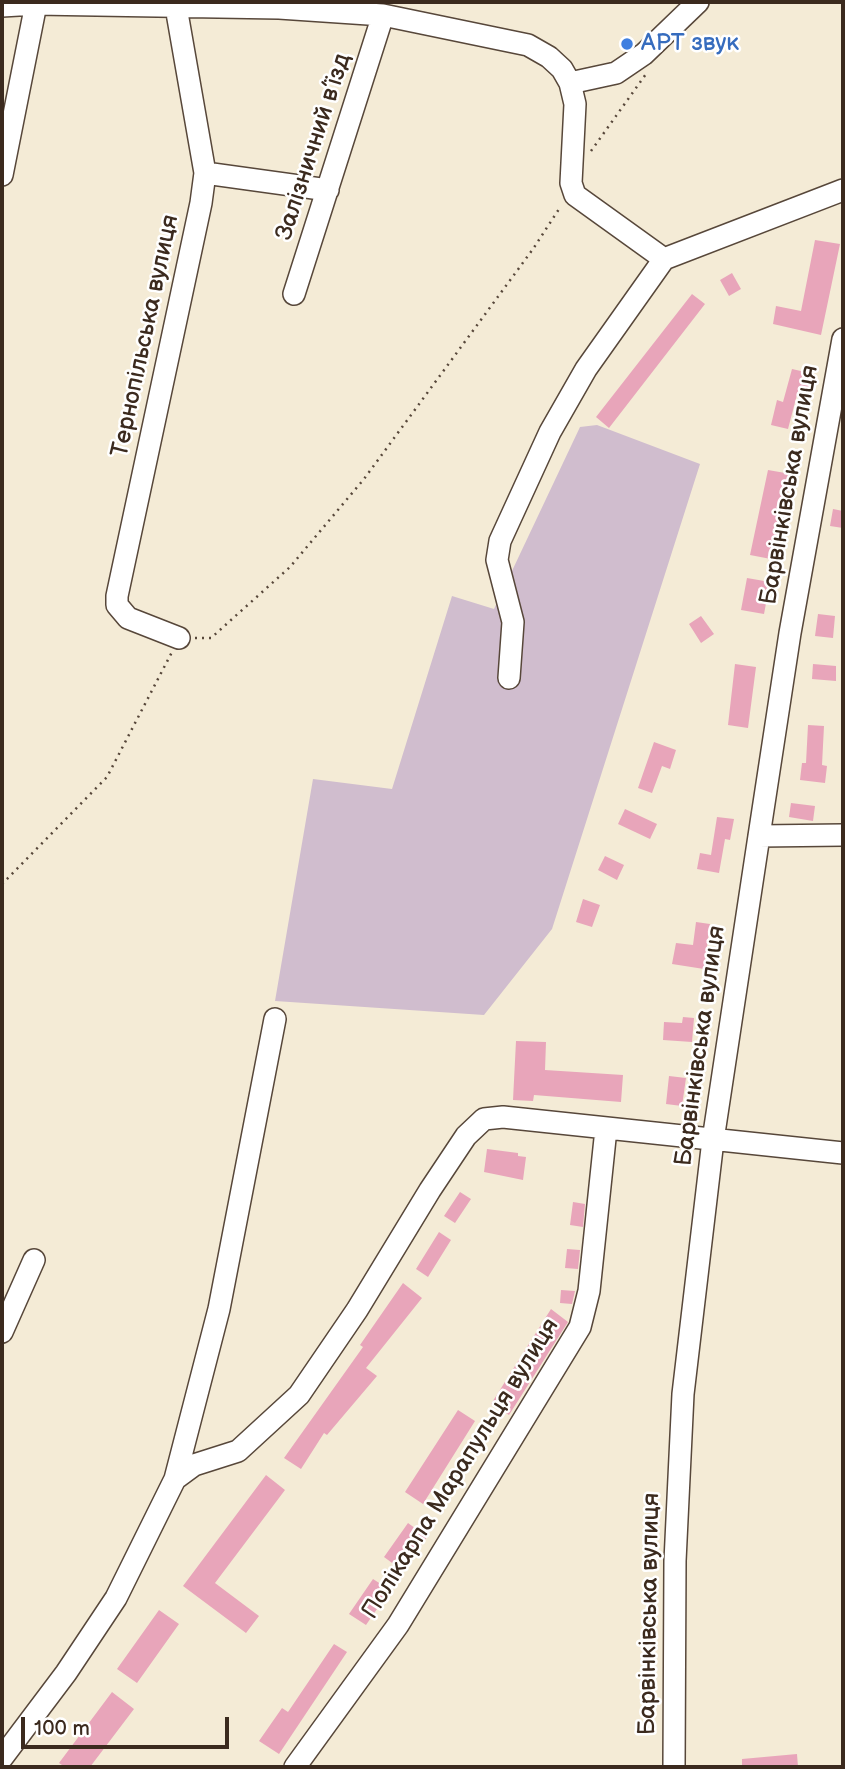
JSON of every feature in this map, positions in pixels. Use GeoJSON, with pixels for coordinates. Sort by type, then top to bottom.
{"type":"FeatureCollection","features":[{"type":"Feature","properties":{"kind":"street"},"geometry":{"type":"LineString","coordinates":[[570,83],[617,73],[643,54],[698,2]]}},
{"type":"Feature","properties":{"kind":"street"},"geometry":{"type":"LineString","coordinates":[[2,175],[36,4]]}},
{"type":"Feature","properties":{"kind":"street"},"geometry":{"type":"LineString","coordinates":[[2,6],[36,4],[279,8],[383,15],[528,45],[556,63],[570,83],[575,104],[573,189],[664,259]]}},
{"type":"Feature","properties":{"kind":"street","name":"Тернопільська вулиця"},"geometry":{"type":"LineString","coordinates":[[176,6],[205,173],[117,605],[128,618],[179,638]]}},
{"type":"Feature","properties":{"kind":"street","name":"Залізничний в’їзд"},"geometry":{"type":"LineString","coordinates":[[294,294],[383,15]]}},
{"type":"Feature","properties":{"kind":"street"},"geometry":{"type":"LineString","coordinates":[[205,173],[328,190]]}},
{"type":"Feature","properties":{"kind":"street"},"geometry":{"type":"LineString","coordinates":[[509,678],[513,622],[497,560],[500,541],[550,432],[586,369],[664,259],[843,190]]}},
{"type":"Feature","properties":{"kind":"street","name":"Барвінківська вулиця"},"geometry":{"type":"LineString","coordinates":[[674,1767],[675,1561],[683,1394],[713,1140],[790,632],[843,339]]}},
{"type":"Feature","properties":{"kind":"street"},"geometry":{"type":"LineString","coordinates":[[759,836],[843,835]]}},
{"type":"Feature","properties":{"kind":"street"},"geometry":{"type":"LineString","coordinates":[[2,1758],[66,1673],[116,1598],[175,1479],[219,1309],[275,1018]]}},
{"type":"Feature","properties":{"kind":"street"},"geometry":{"type":"LineString","coordinates":[[175,1479],[194,1465],[237,1451],[299,1395],[357,1310],[466,1136],[484,1119],[503,1117],[843,1153]]}},
{"type":"Feature","properties":{"kind":"street","name":"Полікарпа Марапульця вулиця"},"geometry":{"type":"LineString","coordinates":[[295,1767],[398,1625],[580,1326],[589,1291],[606,1129]]}},
{"type":"Feature","properties":{"kind":"street"},"geometry":{"type":"LineString","coordinates":[[2,1332],[34,1260]]}},
{"type":"Feature","properties":{"kind":"path"},"geometry":{"type":"LineString","coordinates":[[589,154],[646,74]]}},
{"type":"Feature","properties":{"kind":"path"},"geometry":{"type":"LineString","coordinates":[[2,884],[107,777],[179,638],[211,638],[290,567],[364,479],[533,249],[573,189]]}},
{"type":"Feature","properties":{"kind":"shaded area"},"geometry":{"type":"Polygon","coordinates":[[[597,425],[700,464],[552,929],[484,1015],[275,1001],[313,779],[392,789],[452,596],[494,609],[580,427],[597,425]]]}},
{"type":"Feature","properties":{"kind":"building"},"geometry":{"type":"Polygon","coordinates":[[[815,240],[840,244],[821,335],[773,324],[776,306],[801,311],[815,240]]]}},
{"type":"Feature","properties":{"kind":"building"},"geometry":{"type":"Polygon","coordinates":[[[732,273],[741,289],[729,296],[720,280],[732,273]]]}},
{"type":"Feature","properties":{"kind":"building"},"geometry":{"type":"Polygon","coordinates":[[[692,294],[705,304],[609,428],[596,417],[692,294]]]}},
{"type":"Feature","properties":{"kind":"building"},"geometry":{"type":"Polygon","coordinates":[[[792,369],[814,374],[810,390],[799,387],[788,429],[771,425],[777,400],[783,402],[792,369]]]}},
{"type":"Feature","properties":{"kind":"building"},"geometry":{"type":"Polygon","coordinates":[[[768,470],[791,474],[776,560],[750,555],[768,470]]]}},
{"type":"Feature","properties":{"kind":"building"},"geometry":{"type":"Polygon","coordinates":[[[833,509],[843,511],[843,528],[830,526],[833,509]]]}},
{"type":"Feature","properties":{"kind":"building"},"geometry":{"type":"Polygon","coordinates":[[[747,578],[770,582],[764,614],[741,610],[747,578]]]}},
{"type":"Feature","properties":{"kind":"building"},"geometry":{"type":"Polygon","coordinates":[[[818,614],[835,616],[833,638],[815,636],[818,614]]]}},
{"type":"Feature","properties":{"kind":"building"},"geometry":{"type":"Polygon","coordinates":[[[701,616],[714,634],[701,643],[689,624],[701,616]]]}},
{"type":"Feature","properties":{"kind":"building"},"geometry":{"type":"Polygon","coordinates":[[[735,664],[756,667],[748,728],[728,725],[735,664]]]}},
{"type":"Feature","properties":{"kind":"building"},"geometry":{"type":"Polygon","coordinates":[[[813,664],[836,666],[836,681],[812,679],[813,664]]]}},
{"type":"Feature","properties":{"kind":"building"},"geometry":{"type":"Polygon","coordinates":[[[808,725],[824,726],[822,765],[827,766],[825,783],[800,780],[802,763],[806,763],[808,725]]]}},
{"type":"Feature","properties":{"kind":"building"},"geometry":{"type":"Polygon","coordinates":[[[654,742],[676,750],[670,769],[662,766],[652,793],[638,788],[654,742]]]}},
{"type":"Feature","properties":{"kind":"building"},"geometry":{"type":"Polygon","coordinates":[[[791,803],[815,806],[813,821],[789,817],[791,803]]]}},
{"type":"Feature","properties":{"kind":"building"},"geometry":{"type":"Polygon","coordinates":[[[625,809],[657,824],[650,839],[618,824],[625,809]]]}},
{"type":"Feature","properties":{"kind":"building"},"geometry":{"type":"Polygon","coordinates":[[[717,817],[734,819],[730,840],[725,839],[719,873],[697,869],[700,853],[711,855],[717,817]]]}},
{"type":"Feature","properties":{"kind":"building"},"geometry":{"type":"Polygon","coordinates":[[[605,856],[624,865],[617,880],[598,870],[605,856]]]}},
{"type":"Feature","properties":{"kind":"building"},"geometry":{"type":"Polygon","coordinates":[[[583,899],[600,905],[592,927],[576,922],[583,899]]]}},
{"type":"Feature","properties":{"kind":"building"},"geometry":{"type":"Polygon","coordinates":[[[696,922],[710,924],[704,969],[672,964],[676,943],[693,945],[696,922]]]}},
{"type":"Feature","properties":{"kind":"building"},"geometry":{"type":"Polygon","coordinates":[[[683,1017],[694,1018],[692,1042],[663,1040],[664,1022],[682,1023],[683,1017]]]}},
{"type":"Feature","properties":{"kind":"building"},"geometry":{"type":"Polygon","coordinates":[[[516,1041],[546,1042],[545,1070],[623,1075],[621,1102],[534,1095],[533,1101],[513,1100],[516,1041]]]}},
{"type":"Feature","properties":{"kind":"building"},"geometry":{"type":"Polygon","coordinates":[[[669,1076],[686,1078],[682,1106],[666,1104],[669,1076]]]}},
{"type":"Feature","properties":{"kind":"building"},"geometry":{"type":"Polygon","coordinates":[[[487,1149],[518,1153],[518,1156],[526,1157],[523,1180],[484,1172],[487,1149]]]}},
{"type":"Feature","properties":{"kind":"building"},"geometry":{"type":"Polygon","coordinates":[[[460,1192],[471,1199],[455,1223],[444,1216],[460,1192]]]}},
{"type":"Feature","properties":{"kind":"building"},"geometry":{"type":"Polygon","coordinates":[[[573,1202],[585,1204],[583,1227],[570,1225],[573,1202]]]}},
{"type":"Feature","properties":{"kind":"building"},"geometry":{"type":"Polygon","coordinates":[[[439,1232],[451,1240],[428,1277],[416,1269],[439,1232]]]}},
{"type":"Feature","properties":{"kind":"building"},"geometry":{"type":"Polygon","coordinates":[[[567,1249],[580,1250],[578,1269],[565,1268],[567,1249]]]}},
{"type":"Feature","properties":{"kind":"building"},"geometry":{"type":"Polygon","coordinates":[[[403,1283],[422,1298],[366,1368],[377,1376],[327,1435],[324,1433],[301,1469],[284,1458],[363,1347],[360,1345],[403,1283]]]}},
{"type":"Feature","properties":{"kind":"building"},"geometry":{"type":"Polygon","coordinates":[[[561,1290],[575,1291],[572,1304],[560,1303],[561,1290]]]}},
{"type":"Feature","properties":{"kind":"building"},"geometry":{"type":"Polygon","coordinates":[[[551,1309],[568,1322],[509,1415],[491,1404],[551,1309]]]}},
{"type":"Feature","properties":{"kind":"building"},"geometry":{"type":"Polygon","coordinates":[[[458,1410],[475,1421],[423,1504],[405,1492],[458,1410]]]}},
{"type":"Feature","properties":{"kind":"building"},"geometry":{"type":"Polygon","coordinates":[[[266,1475],[285,1490],[215,1583],[259,1616],[246,1633],[183,1586],[266,1475]]]}},
{"type":"Feature","properties":{"kind":"building"},"geometry":{"type":"Polygon","coordinates":[[[408,1523],[427,1537],[403,1571],[384,1557],[408,1523]]]}},
{"type":"Feature","properties":{"kind":"building"},"geometry":{"type":"Polygon","coordinates":[[[373,1579],[390,1590],[366,1625],[349,1614],[373,1579]]]}},
{"type":"Feature","properties":{"kind":"building"},"geometry":{"type":"Polygon","coordinates":[[[159,1610],[179,1624],[137,1683],[117,1669],[159,1610]]]}},
{"type":"Feature","properties":{"kind":"building"},"geometry":{"type":"Polygon","coordinates":[[[334,1644],[347,1652],[279,1754],[259,1741],[282,1708],[288,1712],[334,1644]]]}},
{"type":"Feature","properties":{"kind":"building"},"geometry":{"type":"Polygon","coordinates":[[[112,1692],[134,1709],[90,1767],[65,1767],[59,1763],[112,1692]]]}},
{"type":"Feature","properties":{"kind":"building"},"geometry":{"type":"Polygon","coordinates":[[[797,1754],[798,1767],[742,1767],[742,1759],[797,1754]]]}},
{"type":"Feature","properties":{"kind":"place","name":"АРТ звук"},"geometry":{"type":"Point","coordinates":[627,44]}}]}
